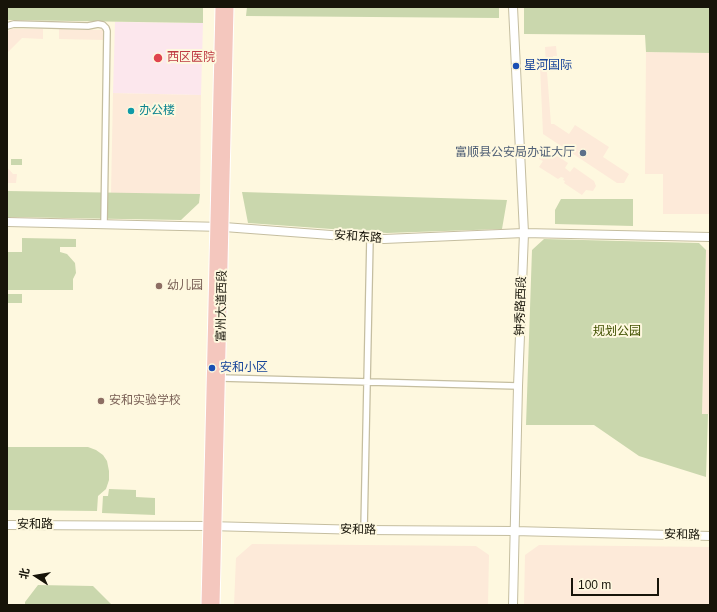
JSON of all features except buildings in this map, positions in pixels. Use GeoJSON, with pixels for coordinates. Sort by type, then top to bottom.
{"type":"FeatureCollection","features":[{"type":"Feature","properties":{"kind":"main road","name":"富州大道西段"},"geometry":{"type":"LineString","coordinates":[[206,605],[213,526],[221,378],[220,7]]}},
{"type":"Feature","properties":{"kind":"main road","name":"富州大道西段"},"geometry":{"type":"LineString","coordinates":[[215,605],[213,526],[220,227],[229,7]]}},
{"type":"Feature","properties":{"kind":"street","name":"钟秀路西段"},"geometry":{"type":"LineString","coordinates":[[513,7],[524,232],[518,386],[513,605]]}},
{"type":"Feature","properties":{"kind":"street"},"geometry":{"type":"LineString","coordinates":[[7,26],[14,24],[88,26],[98,24],[103,25],[106,28],[104,224]]}},
{"type":"Feature","properties":{"kind":"street","name":"安和东路"},"geometry":{"type":"LineString","coordinates":[[7,222],[220,227],[384,240],[524,232],[710,237]]}},
{"type":"Feature","properties":{"kind":"street"},"geometry":{"type":"LineString","coordinates":[[364,530],[370,238]]}},
{"type":"Feature","properties":{"kind":"street"},"geometry":{"type":"LineString","coordinates":[[221,378],[518,386]]}},
{"type":"Feature","properties":{"kind":"street","name":"安和路"},"geometry":{"type":"LineString","coordinates":[[7,525],[213,526],[710,536]]}},
{"type":"Feature","properties":{"kind":"shaded area","name":"西区医院"},"geometry":{"type":"Polygon","coordinates":[[[115,22],[203,23],[201,95],[113,93],[115,22]]]}},
{"type":"Feature","properties":{"kind":"shaded area"},"geometry":{"type":"Polygon","coordinates":[[[11,29],[43,29],[43,39],[22,38],[7,53],[7,32],[11,29]]]}},
{"type":"Feature","properties":{"kind":"shaded area"},"geometry":{"type":"Polygon","coordinates":[[[59,29],[104,30],[104,40],[59,39],[59,29]]]}},
{"type":"Feature","properties":{"kind":"shaded area"},"geometry":{"type":"Polygon","coordinates":[[[556,46],[557,56],[553,56],[554,71],[547,72],[551,124],[554,124],[569,134],[575,125],[609,147],[603,157],[629,174],[624,183],[617,183],[543,134],[540,66],[546,66],[545,47],[556,46]]]}},
{"type":"Feature","properties":{"kind":"shaded area"},"geometry":{"type":"Polygon","coordinates":[[[646,52],[710,53],[710,214],[663,214],[663,174],[645,174],[646,52]]]}},
{"type":"Feature","properties":{"kind":"shaded area"},"geometry":{"type":"Polygon","coordinates":[[[113,93],[201,95],[200,194],[111,193],[113,93]]]}},
{"type":"Feature","properties":{"kind":"shaded area"},"geometry":{"type":"Polygon","coordinates":[[[544,147],[568,163],[565,168],[570,172],[574,167],[594,181],[596,186],[593,191],[586,190],[582,195],[564,183],[564,178],[561,177],[558,179],[539,167],[543,161],[539,159],[539,154],[544,147]]]}},
{"type":"Feature","properties":{"kind":"shaded area"},"geometry":{"type":"Polygon","coordinates":[[[7,167],[13,174],[17,174],[16,183],[7,183],[7,167]]]}},
{"type":"Feature","properties":{"kind":"shaded area"},"geometry":{"type":"Polygon","coordinates":[[[706,250],[710,250],[710,414],[702,414],[706,250]]]}},
{"type":"Feature","properties":{"kind":"shaded area"},"geometry":{"type":"Polygon","coordinates":[[[252,544],[476,546],[489,555],[488,605],[234,605],[236,558],[252,544]]]}},
{"type":"Feature","properties":{"kind":"shaded area"},"geometry":{"type":"Polygon","coordinates":[[[539,545],[710,547],[710,605],[524,605],[525,555],[539,545]]]}},
{"type":"Feature","properties":{"kind":"green space"},"geometry":{"type":"Polygon","coordinates":[[[7,7],[203,7],[203,23],[7,20],[7,7]]]}},
{"type":"Feature","properties":{"kind":"green space"},"geometry":{"type":"Polygon","coordinates":[[[247,7],[499,7],[499,18],[246,16],[247,7]]]}},
{"type":"Feature","properties":{"kind":"green space"},"geometry":{"type":"Polygon","coordinates":[[[524,7],[710,7],[710,53],[646,52],[645,35],[524,34],[524,7]]]}},
{"type":"Feature","properties":{"kind":"green space"},"geometry":{"type":"Polygon","coordinates":[[[11,159],[22,159],[22,165],[11,165],[11,159]]]}},
{"type":"Feature","properties":{"kind":"green space"},"geometry":{"type":"Polygon","coordinates":[[[7,191],[200,194],[199,203],[181,220],[7,217],[7,191]]]}},
{"type":"Feature","properties":{"kind":"green space"},"geometry":{"type":"Polygon","coordinates":[[[242,192],[507,200],[502,229],[387,233],[248,223],[242,192]]]}},
{"type":"Feature","properties":{"kind":"green space"},"geometry":{"type":"Polygon","coordinates":[[[561,199],[633,199],[633,226],[555,224],[555,210],[561,199]]]}},
{"type":"Feature","properties":{"kind":"green space"},"geometry":{"type":"Polygon","coordinates":[[[22,238],[76,239],[76,247],[60,247],[60,252],[67,254],[75,263],[76,273],[73,279],[73,290],[7,290],[7,252],[22,252],[22,238]]]}},
{"type":"Feature","properties":{"kind":"green space","name":"规划公园"},"geometry":{"type":"Polygon","coordinates":[[[544,239],[699,243],[706,250],[702,414],[708,414],[706,477],[639,456],[594,425],[526,425],[532,250],[544,239]]]}},
{"type":"Feature","properties":{"kind":"green space"},"geometry":{"type":"Polygon","coordinates":[[[7,294],[22,294],[22,303],[7,303],[7,294]]]}},
{"type":"Feature","properties":{"kind":"green space"},"geometry":{"type":"Polygon","coordinates":[[[7,447],[88,447],[96,450],[103,455],[107,461],[109,471],[109,480],[106,489],[98,496],[97,511],[7,510],[7,447]]]}},
{"type":"Feature","properties":{"kind":"green space"},"geometry":{"type":"Polygon","coordinates":[[[109,489],[136,490],[136,497],[155,498],[155,515],[102,513],[103,496],[108,496],[109,489]]]}},
{"type":"Feature","properties":{"kind":"green space"},"geometry":{"type":"Polygon","coordinates":[[[38,585],[93,586],[112,605],[25,605],[25,602],[38,585]]]}},
{"type":"Feature","properties":{"kind":"place","name":"西区医院"},"geometry":{"type":"Point","coordinates":[158,58]}},
{"type":"Feature","properties":{"kind":"place","name":"星河国际"},"geometry":{"type":"Point","coordinates":[516,66]}},
{"type":"Feature","properties":{"kind":"place","name":"办公楼"},"geometry":{"type":"Point","coordinates":[131,111]}},
{"type":"Feature","properties":{"kind":"place","name":"富顺县公安局办证大厅"},"geometry":{"type":"Point","coordinates":[583,153]}},
{"type":"Feature","properties":{"kind":"place","name":"幼儿园"},"geometry":{"type":"Point","coordinates":[159,286]}},
{"type":"Feature","properties":{"kind":"place","name":"安和小区"},"geometry":{"type":"Point","coordinates":[212,368]}},
{"type":"Feature","properties":{"kind":"place","name":"安和实验学校"},"geometry":{"type":"Point","coordinates":[101,401]}}]}
